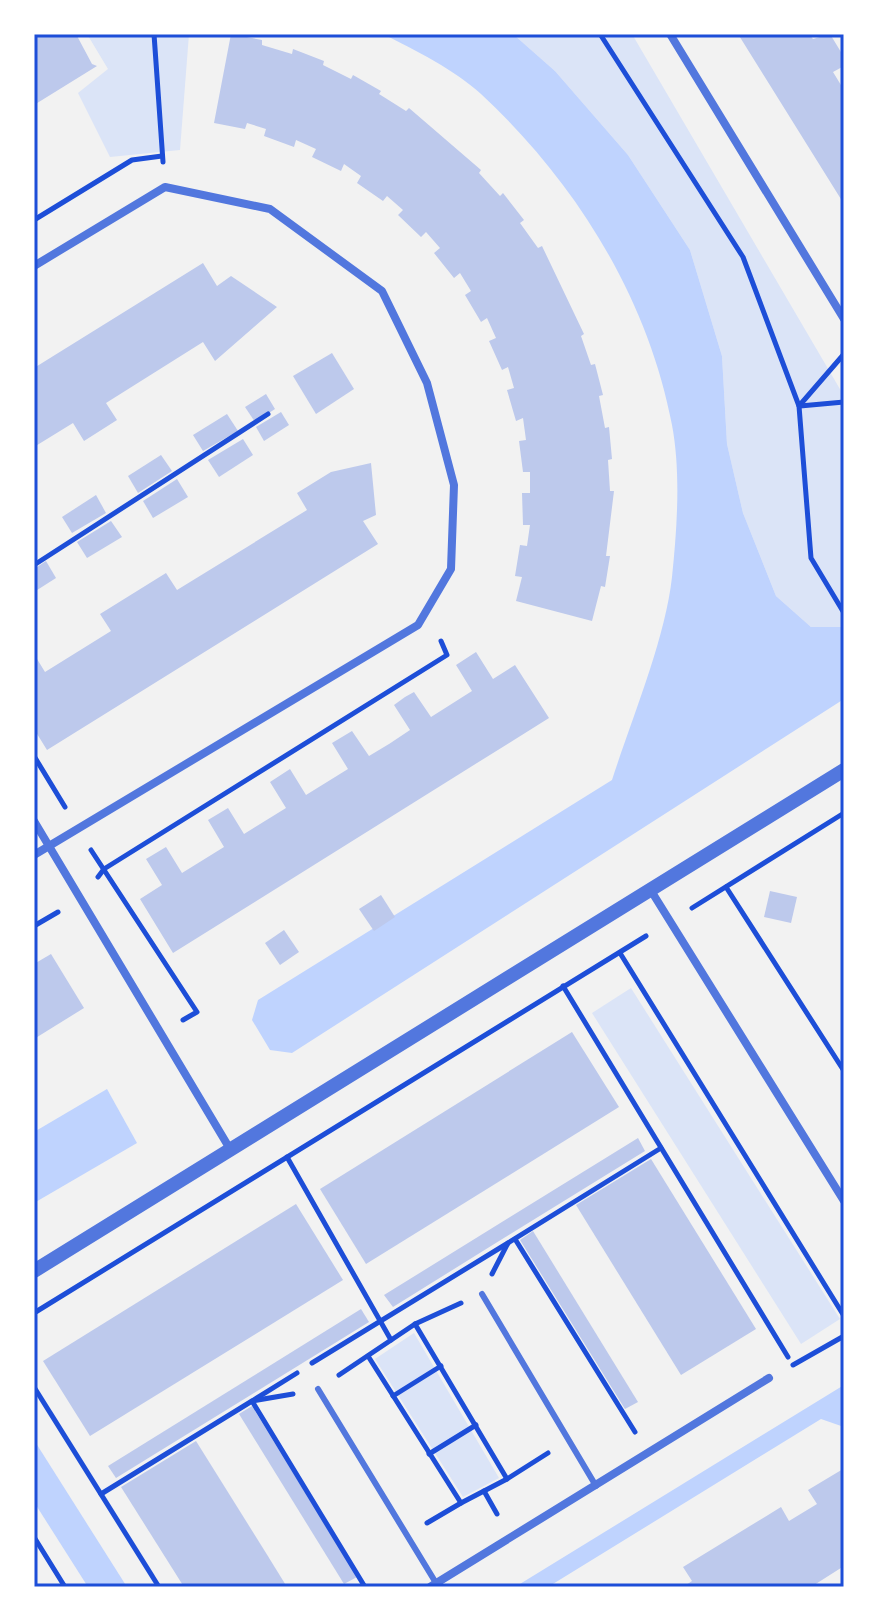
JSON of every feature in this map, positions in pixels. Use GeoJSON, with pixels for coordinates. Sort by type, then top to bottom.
{"type":"FeatureCollection","features":[{"type":"Feature","properties":{"kind":"street"},"geometry":{"type":"LineString","coordinates":[[670,34],[844,319]]}},
{"type":"Feature","properties":{"kind":"street"},"geometry":{"type":"LineString","coordinates":[[34,266],[165,187],[270,209],[382,291],[427,383],[454,485],[451,569],[418,625],[34,855]]}},
{"type":"Feature","properties":{"kind":"street"},"geometry":{"type":"LineString","coordinates":[[34,1271],[844,770]]}},
{"type":"Feature","properties":{"kind":"street"},"geometry":{"type":"LineString","coordinates":[[34,821],[230,1149]]}},
{"type":"Feature","properties":{"kind":"street"},"geometry":{"type":"LineString","coordinates":[[650,888],[844,1201]]}},
{"type":"Feature","properties":{"kind":"street"},"geometry":{"type":"LineString","coordinates":[[433,1585],[769,1378]]}},
{"type":"Feature","properties":{"kind":"lane"},"geometry":{"type":"LineString","coordinates":[[482,1294],[596,1486]]}},
{"type":"Feature","properties":{"kind":"lane"},"geometry":{"type":"LineString","coordinates":[[318,1389],[407,1535],[433,1585]]}},
{"type":"Feature","properties":{"kind":"path"},"geometry":{"type":"LineString","coordinates":[[154,34],[165,187]]}},
{"type":"Feature","properties":{"kind":"path"},"geometry":{"type":"LineString","coordinates":[[600,34],[743,257],[799,406],[811,558],[844,613]]}},
{"type":"Feature","properties":{"kind":"path"},"geometry":{"type":"LineString","coordinates":[[34,220],[132,160],[162,156]]}},
{"type":"Feature","properties":{"kind":"path"},"geometry":{"type":"LineString","coordinates":[[799,406],[844,354]]}},
{"type":"Feature","properties":{"kind":"path"},"geometry":{"type":"LineString","coordinates":[[799,406],[844,402]]}},
{"type":"Feature","properties":{"kind":"path"},"geometry":{"type":"LineString","coordinates":[[34,565],[268,414]]}},
{"type":"Feature","properties":{"kind":"path"},"geometry":{"type":"LineString","coordinates":[[34,926],[81,899],[104,869],[447,655],[427,611]]}},
{"type":"Feature","properties":{"kind":"path"},"geometry":{"type":"LineString","coordinates":[[34,756],[197,1012],[161,1033]]}},
{"type":"Feature","properties":{"kind":"path"},"geometry":{"type":"LineString","coordinates":[[34,1313],[844,813]]}},
{"type":"Feature","properties":{"kind":"path"},"geometry":{"type":"LineString","coordinates":[[726,887],[844,1071]]}},
{"type":"Feature","properties":{"kind":"path"},"geometry":{"type":"LineString","coordinates":[[620,953],[844,1316]]}},
{"type":"Feature","properties":{"kind":"path"},"geometry":{"type":"LineString","coordinates":[[543,954],[792,1365]]}},
{"type":"Feature","properties":{"kind":"path"},"geometry":{"type":"LineString","coordinates":[[269,1124],[391,1340]]}},
{"type":"Feature","properties":{"kind":"path"},"geometry":{"type":"LineString","coordinates":[[101,1494],[661,1148]]}},
{"type":"Feature","properties":{"kind":"path"},"geometry":{"type":"LineString","coordinates":[[515,1239],[648,1453]]}},
{"type":"Feature","properties":{"kind":"path"},"geometry":{"type":"LineString","coordinates":[[252,1401],[318,1389],[415,1324],[482,1294],[508,1243]]}},
{"type":"Feature","properties":{"kind":"path"},"geometry":{"type":"LineString","coordinates":[[415,1324],[507,1479]]}},
{"type":"Feature","properties":{"kind":"path"},"geometry":{"type":"LineString","coordinates":[[769,1378],[844,1336]]}},
{"type":"Feature","properties":{"kind":"path"},"geometry":{"type":"LineString","coordinates":[[367,1356],[461,1503]]}},
{"type":"Feature","properties":{"kind":"path"},"geometry":{"type":"LineString","coordinates":[[393,1396],[441,1366]]}},
{"type":"Feature","properties":{"kind":"path"},"geometry":{"type":"LineString","coordinates":[[34,1387],[159,1587]]}},
{"type":"Feature","properties":{"kind":"path"},"geometry":{"type":"LineString","coordinates":[[252,1401],[365,1587]]}},
{"type":"Feature","properties":{"kind":"path"},"geometry":{"type":"LineString","coordinates":[[429,1454],[476,1425]]}},
{"type":"Feature","properties":{"kind":"path"},"geometry":{"type":"LineString","coordinates":[[407,1535],[569,1440]]}},
{"type":"Feature","properties":{"kind":"path"},"geometry":{"type":"LineString","coordinates":[[34,1537],[65,1587]]}},
{"type":"Feature","properties":{"kind":"shaded area"},"geometry":{"type":"Polygon","coordinates":[[[87,34],[189,34],[180,150],[110,157],[78,93],[108,69],[87,34]]]}},
{"type":"Feature","properties":{"kind":"shaded area"},"geometry":{"type":"Polygon","coordinates":[[[513,34],[632,34],[844,396],[844,627],[811,627],[776,596],[743,513],[727,444],[722,356],[690,250],[628,155],[555,71],[513,34]]]}},
{"type":"Feature","properties":{"kind":"shaded area"},"geometry":{"type":"Polygon","coordinates":[[[631,988],[840,1319],[801,1344],[592,1013],[631,988]]]}},
{"type":"Feature","properties":{"kind":"shaded area"},"geometry":{"type":"Polygon","coordinates":[[[414,1333],[499,1478],[463,1497],[375,1359],[414,1333]]]}},
{"type":"Feature","properties":{"kind":"water"},"geometry":{"type":"Polygon","coordinates":[[[383,34],[513,34],[555,71],[628,155],[690,250],[722,356],[727,444],[743,513],[776,596],[811,627],[844,627],[844,699],[292,1053],[270,1050],[252,1020],[258,1000],[612,780],[662,627],[674,559],[677,482],[672,425],[661,378],[645,332],[603,244],[547,165],[481,94],[447,69],[383,34]]]}},
{"type":"Feature","properties":{"kind":"water"},"geometry":{"type":"Polygon","coordinates":[[[107,1089],[137,1143],[34,1203],[34,1132],[107,1089]]]}},
{"type":"Feature","properties":{"kind":"water"},"geometry":{"type":"Polygon","coordinates":[[[844,1385],[844,1427],[821,1419],[548,1587],[515,1587],[844,1385]]]}},
{"type":"Feature","properties":{"kind":"water"},"geometry":{"type":"Polygon","coordinates":[[[34,1440],[127,1587],[88,1587],[34,1502],[34,1440]]]}},
{"type":"Feature","properties":{"kind":"building"},"geometry":{"type":"Polygon","coordinates":[[[34,34],[76,34],[92,64],[97,66],[34,105],[34,34]]]}},
{"type":"Feature","properties":{"kind":"building"},"geometry":{"type":"Polygon","coordinates":[[[231,34],[262,40],[262,45],[292,54],[293,49],[324,61],[323,65],[351,79],[353,75],[381,91],[379,94],[406,111],[409,108],[481,170],[479,173],[500,196],[503,193],[524,220],[520,223],[538,248],[542,246],[584,334],[581,336],[591,365],[595,364],[603,395],[599,396],[605,428],[609,427],[612,459],[608,460],[610,491],[614,491],[606,556],[610,556],[605,587],[601,586],[592,621],[516,601],[522,577],[515,576],[520,545],[527,546],[530,525],[523,525],[522,493],[530,493],[530,472],[523,472],[519,441],[526,440],[523,418],[516,421],[507,390],[514,388],[508,367],[502,370],[489,341],[496,338],[487,318],[481,322],[465,295],[471,291],[460,273],[454,278],[434,253],[440,248],[426,232],[421,237],[398,215],[403,210],[387,196],[383,201],[357,183],[361,176],[344,164],[341,171],[312,157],[316,149],[296,140],[294,147],[264,136],[266,129],[247,123],[245,129],[214,123],[231,34]]]}},
{"type":"Feature","properties":{"kind":"building"},"geometry":{"type":"Polygon","coordinates":[[[738,34],[809,34],[813,39],[830,34],[844,57],[844,66],[833,72],[844,90],[844,204],[738,34]]]}},
{"type":"Feature","properties":{"kind":"building"},"geometry":{"type":"Polygon","coordinates":[[[203,263],[217,286],[231,276],[277,307],[215,361],[203,342],[106,403],[117,420],[84,441],[73,423],[34,447],[34,368],[203,263]]]}},
{"type":"Feature","properties":{"kind":"building"},"geometry":{"type":"Polygon","coordinates":[[[332,353],[354,389],[316,414],[293,376],[332,353]]]}},
{"type":"Feature","properties":{"kind":"building"},"geometry":{"type":"Polygon","coordinates":[[[266,394],[275,409],[255,422],[245,407],[266,394]]]}},
{"type":"Feature","properties":{"kind":"building"},"geometry":{"type":"Polygon","coordinates":[[[281,412],[289,425],[264,441],[256,427],[281,412]]]}},
{"type":"Feature","properties":{"kind":"building"},"geometry":{"type":"Polygon","coordinates":[[[227,414],[238,431],[203,451],[193,435],[227,414]]]}},
{"type":"Feature","properties":{"kind":"building"},"geometry":{"type":"Polygon","coordinates":[[[243,439],[253,455],[219,477],[208,460],[243,439]]]}},
{"type":"Feature","properties":{"kind":"building"},"geometry":{"type":"Polygon","coordinates":[[[161,455],[172,471],[138,493],[128,476],[161,455]]]}},
{"type":"Feature","properties":{"kind":"building"},"geometry":{"type":"Polygon","coordinates":[[[371,463],[376,515],[363,521],[378,544],[47,750],[34,729],[34,654],[45,672],[111,631],[100,614],[166,573],[177,590],[307,510],[297,493],[331,472],[371,463]]]}},
{"type":"Feature","properties":{"kind":"building"},"geometry":{"type":"Polygon","coordinates":[[[177,479],[188,497],[153,518],[143,501],[177,479]]]}},
{"type":"Feature","properties":{"kind":"building"},"geometry":{"type":"Polygon","coordinates":[[[96,495],[106,513],[72,533],[62,517],[96,495]]]}},
{"type":"Feature","properties":{"kind":"building"},"geometry":{"type":"Polygon","coordinates":[[[111,521],[122,537],[87,558],[77,542],[111,521]]]}},
{"type":"Feature","properties":{"kind":"building"},"geometry":{"type":"Polygon","coordinates":[[[46,561],[56,578],[34,592],[34,569],[46,561]]]}},
{"type":"Feature","properties":{"kind":"building"},"geometry":{"type":"Polygon","coordinates":[[[476,652],[493,679],[515,665],[549,718],[173,953],[140,899],[162,885],[146,859],[166,847],[182,873],[224,847],[208,820],[228,808],[244,834],[286,808],[270,782],[290,769],[306,795],[348,769],[332,743],[352,731],[369,756],[389,744],[410,730],[394,705],[405,697],[414,692],[431,717],[472,691],[456,665],[476,652]]]}},
{"type":"Feature","properties":{"kind":"building"},"geometry":{"type":"Polygon","coordinates":[[[770,891],[797,897],[791,923],[764,917],[770,891]]]}},
{"type":"Feature","properties":{"kind":"building"},"geometry":{"type":"Polygon","coordinates":[[[381,895],[395,917],[374,931],[359,909],[381,895]]]}},
{"type":"Feature","properties":{"kind":"building"},"geometry":{"type":"Polygon","coordinates":[[[284,930],[299,952],[280,965],[265,943],[284,930]]]}},
{"type":"Feature","properties":{"kind":"building"},"geometry":{"type":"Polygon","coordinates":[[[51,954],[84,1008],[34,1039],[34,964],[51,954]]]}},
{"type":"Feature","properties":{"kind":"building"},"geometry":{"type":"Polygon","coordinates":[[[572,1032],[619,1107],[366,1264],[320,1189],[572,1032]]]}},
{"type":"Feature","properties":{"kind":"building"},"geometry":{"type":"Polygon","coordinates":[[[638,1138],[645,1151],[393,1307],[384,1295],[638,1138]]]}},
{"type":"Feature","properties":{"kind":"building"},"geometry":{"type":"Polygon","coordinates":[[[651,1159],[756,1329],[681,1375],[576,1205],[651,1159]]]}},
{"type":"Feature","properties":{"kind":"building"},"geometry":{"type":"Polygon","coordinates":[[[296,1204],[343,1280],[90,1436],[43,1361],[296,1204]]]}},
{"type":"Feature","properties":{"kind":"building"},"geometry":{"type":"Polygon","coordinates":[[[533,1231],[638,1402],[625,1409],[520,1240],[533,1231]]]}},
{"type":"Feature","properties":{"kind":"building"},"geometry":{"type":"Polygon","coordinates":[[[361,1309],[369,1322],[116,1478],[108,1466],[361,1309]]]}},
{"type":"Feature","properties":{"kind":"building"},"geometry":{"type":"Polygon","coordinates":[[[252,1406],[357,1577],[344,1584],[239,1414],[252,1406]]]}},
{"type":"Feature","properties":{"kind":"building"},"geometry":{"type":"Polygon","coordinates":[[[196,1441],[287,1587],[184,1587],[121,1487],[196,1441]]]}},
{"type":"Feature","properties":{"kind":"building"},"geometry":{"type":"Polygon","coordinates":[[[843,1469],[844,1566],[811,1587],[683,1587],[692,1581],[683,1567],[781,1507],[789,1521],[817,1504],[808,1490],[843,1469]]]}}]}
